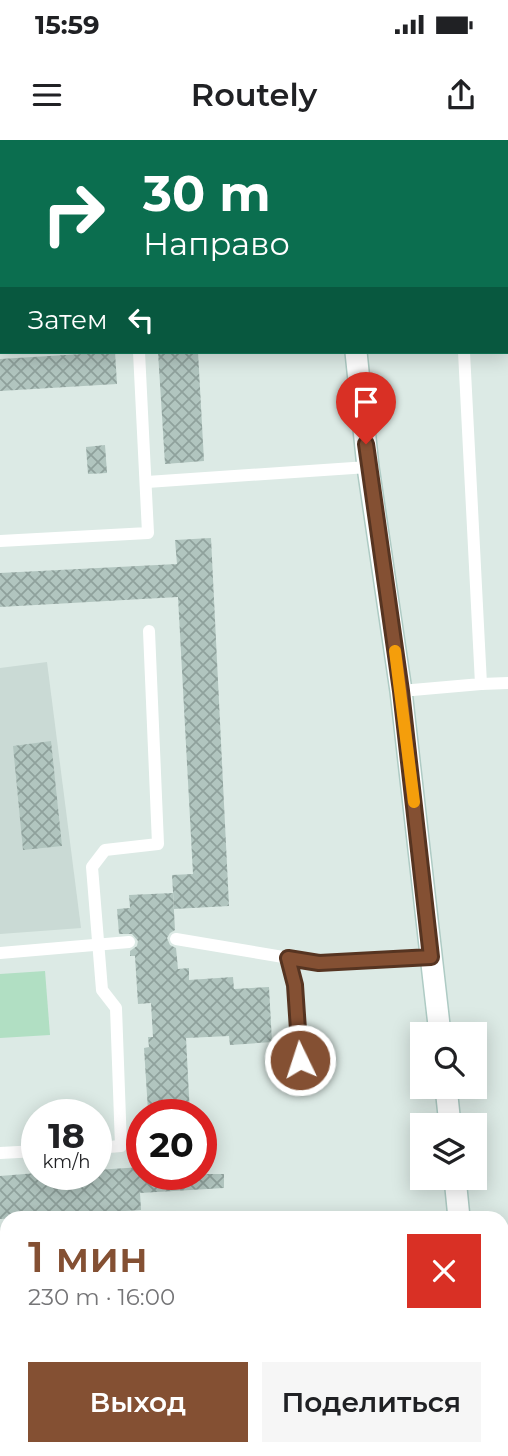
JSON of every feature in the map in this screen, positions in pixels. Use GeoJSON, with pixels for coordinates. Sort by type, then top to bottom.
{"type":"FeatureCollection","features":[{"type":"Feature","properties":{"kind":"main road"},"geometry":{"type":"LineString","coordinates":[[356,354],[368,467],[401,691],[439,1022]]}},
{"type":"Feature","properties":{"kind":"main road"},"geometry":{"type":"LineString","coordinates":[[456,1190],[458,1211]]}},
{"type":"Feature","properties":{"kind":"lane"},"geometry":{"type":"LineString","coordinates":[[0,541],[148,533],[139,354]]}},
{"type":"Feature","properties":{"kind":"lane"},"geometry":{"type":"LineString","coordinates":[[464,354],[481,684]]}},
{"type":"Feature","properties":{"kind":"lane"},"geometry":{"type":"LineString","coordinates":[[147,481],[368,467]]}},
{"type":"Feature","properties":{"kind":"lane"},"geometry":{"type":"LineString","coordinates":[[112,1146],[121,1146],[116,1008],[102,990],[92,867],[105,850],[158,844],[149,631]]}},
{"type":"Feature","properties":{"kind":"lane"},"geometry":{"type":"LineString","coordinates":[[401,691],[508,683]]}},
{"type":"Feature","properties":{"kind":"lane"},"geometry":{"type":"LineString","coordinates":[[176,939],[319,963],[431,957]]}},
{"type":"Feature","properties":{"kind":"lane"},"geometry":{"type":"LineString","coordinates":[[0,953],[129,942]]}},
{"type":"Feature","properties":{"kind":"lane"},"geometry":{"type":"LineString","coordinates":[[288,958],[295,985],[300,1060]]}},
{"type":"Feature","properties":{"kind":"lane"},"geometry":{"type":"LineString","coordinates":[[0,1153],[21,1152]]}},
{"type":"Feature","properties":{"kind":"shaded area"},"geometry":{"type":"Polygon","coordinates":[[[47,662],[81,928],[0,934],[0,668],[47,662]]]}},
{"type":"Feature","properties":{"kind":"green space"},"geometry":{"type":"Polygon","coordinates":[[[45,971],[50,1035],[0,1038],[0,974],[45,971]]]}},
{"type":"Feature","properties":{"kind":"building"},"geometry":{"type":"Polygon","coordinates":[[[115,354],[117,384],[0,391],[0,359],[115,354]]]}},
{"type":"Feature","properties":{"kind":"building"},"geometry":{"type":"Polygon","coordinates":[[[158,354],[198,354],[204,461],[165,464],[158,354]]]}},
{"type":"Feature","properties":{"kind":"building"},"geometry":{"type":"Polygon","coordinates":[[[105,445],[107,473],[88,474],[86,447],[105,445]]]}},
{"type":"Feature","properties":{"kind":"building"},"geometry":{"type":"Polygon","coordinates":[[[211,538],[229,906],[174,909],[172,875],[193,874],[178,597],[0,607],[0,573],[177,564],[175,540],[211,538]]]}},
{"type":"Feature","properties":{"kind":"building"},"geometry":{"type":"Polygon","coordinates":[[[51,741],[62,846],[23,850],[13,746],[51,741]]]}},
{"type":"Feature","properties":{"kind":"building"},"geometry":{"type":"Polygon","coordinates":[[[173,893],[175,930],[167,938],[170,945],[176,948],[178,969],[189,968],[189,980],[233,977],[234,989],[269,987],[272,1042],[230,1045],[229,1036],[186,1038],[189,1099],[147,1099],[144,1048],[149,1047],[148,1037],[153,1037],[151,1003],[138,1004],[135,956],[130,956],[130,951],[137,946],[138,941],[132,934],[119,934],[117,909],[130,908],[129,895],[173,893]]]}},
{"type":"Feature","properties":{"kind":"building"},"geometry":{"type":"Polygon","coordinates":[[[126,1168],[126,1190],[190,1190],[140,1193],[141,1210],[0,1211],[0,1176],[21,1174],[21,1190],[112,1190],[112,1169],[126,1168]]]}},
{"type":"Feature","properties":{"kind":"building"},"geometry":{"type":"Polygon","coordinates":[[[217,1174],[224,1174],[224,1188],[217,1188],[217,1174]]]}},
{"type":"Feature","properties":{"kind":"slow traffic"},"geometry":{"type":"LineString","coordinates":[[395,651],[414,802]]}},
{"type":"Feature","properties":{"kind":"route"},"geometry":{"type":"LineString","coordinates":[[300,1060],[295,985],[288,958],[319,963],[431,957],[401,691],[366,444]]}}]}
